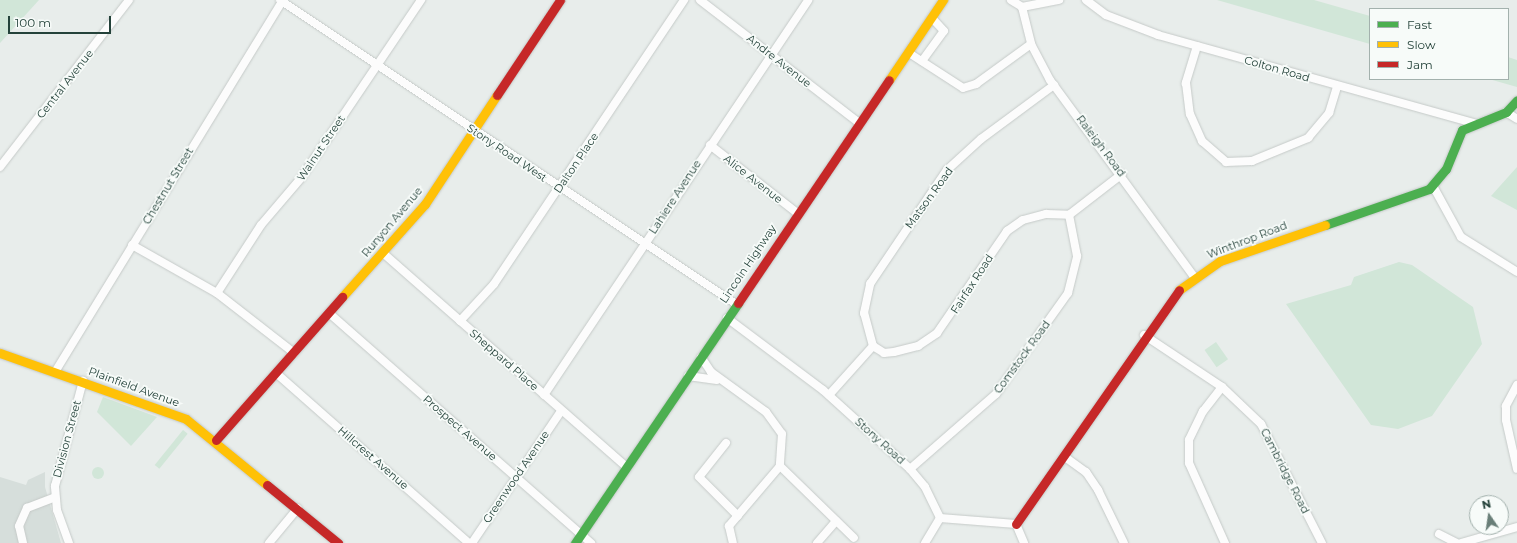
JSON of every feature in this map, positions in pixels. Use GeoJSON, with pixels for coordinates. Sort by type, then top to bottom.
{"type":"FeatureCollection","features":[{"type":"Feature","properties":{"kind":"street","name":"Central Avenue"},"geometry":{"type":"LineString","coordinates":[[0,167],[130,0]]}},
{"type":"Feature","properties":{"kind":"street","name":"Stony Road West"},"geometry":{"type":"LineString","coordinates":[[281,0],[644,245],[736,304]]}},
{"type":"Feature","properties":{"kind":"street","name":"Chestnut Street"},"geometry":{"type":"LineString","coordinates":[[55,372],[281,0]]}},
{"type":"Feature","properties":{"kind":"street","name":"Walnut Street"},"geometry":{"type":"LineString","coordinates":[[217,293],[244,249],[301,178],[421,0]]}},
{"type":"Feature","properties":{"kind":"street","name":"Runyon Avenue"},"geometry":{"type":"LineString","coordinates":[[216,440],[425,204],[560,0]]}},
{"type":"Feature","properties":{"kind":"street","name":"Dalton Place"},"geometry":{"type":"LineString","coordinates":[[460,321],[494,284],[684,0]]}},
{"type":"Feature","properties":{"kind":"street","name":"Andre Avenue"},"geometry":{"type":"LineString","coordinates":[[700,0],[859,123]]}},
{"type":"Feature","properties":{"kind":"street","name":"Lahiere Avenue"},"geometry":{"type":"LineString","coordinates":[[544,395],[770,54],[808,0]]}},
{"type":"Feature","properties":{"kind":"street","name":"Lincoln Highway"},"geometry":{"type":"LineString","coordinates":[[575,543],[797,213],[909,53],[944,0]]}},
{"type":"Feature","properties":{"kind":"street"},"geometry":{"type":"LineString","coordinates":[[1011,0],[1022,8],[1059,0]]}},
{"type":"Feature","properties":{"kind":"street","name":"Colton Road"},"geometry":{"type":"LineString","coordinates":[[1086,0],[1106,15],[1196,46],[1337,86],[1474,122]]}},
{"type":"Feature","properties":{"kind":"street","name":"Raleigh Road"},"geometry":{"type":"LineString","coordinates":[[1022,8],[1031,44],[1054,85],[1122,174],[1195,278]]}},
{"type":"Feature","properties":{"kind":"street"},"geometry":{"type":"LineString","coordinates":[[922,62],[944,31],[932,18]]}},
{"type":"Feature","properties":{"kind":"street"},"geometry":{"type":"LineString","coordinates":[[909,53],[954,85],[969,87],[1031,44]]}},
{"type":"Feature","properties":{"kind":"street"},"geometry":{"type":"LineString","coordinates":[[1196,46],[1186,83],[1190,114],[1202,141],[1226,162],[1252,161],[1308,138],[1329,113],[1337,86]]}},
{"type":"Feature","properties":{"kind":"street","name":"Matson Road"},"geometry":{"type":"LineString","coordinates":[[873,346],[864,313],[870,284],[947,170],[981,139],[1054,85]]}},
{"type":"Feature","properties":{"kind":"street"},"geometry":{"type":"LineString","coordinates":[[1517,100],[1506,112],[1474,122],[1462,130],[1446,169],[1433,186],[1461,237],[1517,272]]}},
{"type":"Feature","properties":{"kind":"street"},"geometry":{"type":"LineString","coordinates":[[1506,112],[1517,119]]}},
{"type":"Feature","properties":{"kind":"street","name":"Alice Avenue"},"geometry":{"type":"LineString","coordinates":[[710,145],[797,213]]}},
{"type":"Feature","properties":{"kind":"street"},"geometry":{"type":"LineString","coordinates":[[1068,215],[1122,174]]}},
{"type":"Feature","properties":{"kind":"street","name":"Winthrop Road"},"geometry":{"type":"LineString","coordinates":[[1016,524],[1064,456],[1144,335],[1169,301],[1195,278],[1235,255],[1433,186]]}},
{"type":"Feature","properties":{"kind":"street","name":"Fairfax Road"},"geometry":{"type":"LineString","coordinates":[[873,346],[884,352],[918,346],[946,323],[1007,230],[1023,220],[1046,214],[1068,215]]}},
{"type":"Feature","properties":{"kind":"street","name":"Comstock Road"},"geometry":{"type":"LineString","coordinates":[[910,469],[996,394],[1068,293],[1074,279],[1077,256],[1068,215]]}},
{"type":"Feature","properties":{"kind":"street"},"geometry":{"type":"LineString","coordinates":[[132,245],[217,293],[294,352]]}},
{"type":"Feature","properties":{"kind":"street","name":"Sheppard Place"},"geometry":{"type":"LineString","coordinates":[[383,252],[561,411],[627,467]]}},
{"type":"Feature","properties":{"kind":"street","name":"Prospect Avenue"},"geometry":{"type":"LineString","coordinates":[[329,313],[591,543]]}},
{"type":"Feature","properties":{"kind":"street","name":"Stony Road"},"geometry":{"type":"LineString","coordinates":[[727,318],[829,395],[910,469],[925,487],[940,518]]}},
{"type":"Feature","properties":{"kind":"street","name":"Cambridge Road"},"geometry":{"type":"LineString","coordinates":[[1144,335],[1222,387],[1261,424],[1322,543]]}},
{"type":"Feature","properties":{"kind":"street"},"geometry":{"type":"LineString","coordinates":[[829,395],[873,346]]}},
{"type":"Feature","properties":{"kind":"street","name":"Plainfield Avenue"},"geometry":{"type":"LineString","coordinates":[[0,353],[169,411],[216,440],[338,543]]}},
{"type":"Feature","properties":{"kind":"street"},"geometry":{"type":"LineString","coordinates":[[701,357],[724,382],[777,424],[784,445],[780,466],[738,516],[728,533],[732,543]]}},
{"type":"Feature","properties":{"kind":"street","name":"Hillcrest Avenue"},"geometry":{"type":"LineString","coordinates":[[276,372],[470,543]]}},
{"type":"Feature","properties":{"kind":"street"},"geometry":{"type":"LineString","coordinates":[[688,376],[724,382]]}},
{"type":"Feature","properties":{"kind":"street","name":"Division Street"},"geometry":{"type":"LineString","coordinates":[[69,543],[55,497],[57,470],[83,381]]}},
{"type":"Feature","properties":{"kind":"street"},"geometry":{"type":"LineString","coordinates":[[1517,385],[1506,413],[1517,469]]}},
{"type":"Feature","properties":{"kind":"street"},"geometry":{"type":"LineString","coordinates":[[1222,387],[1203,411],[1190,440],[1190,463],[1225,543]]}},
{"type":"Feature","properties":{"kind":"street","name":"Greenwood Avenue"},"geometry":{"type":"LineString","coordinates":[[470,543],[561,411]]}},
{"type":"Feature","properties":{"kind":"street"},"geometry":{"type":"LineString","coordinates":[[726,443],[699,477],[738,516]]}},
{"type":"Feature","properties":{"kind":"street"},"geometry":{"type":"LineString","coordinates":[[1064,456],[1086,472],[1098,490],[1124,543]]}},
{"type":"Feature","properties":{"kind":"street"},"geometry":{"type":"LineString","coordinates":[[780,466],[854,538]]}},
{"type":"Feature","properties":{"kind":"street"},"geometry":{"type":"LineString","coordinates":[[23,543],[19,526],[26,508],[55,497]]}},
{"type":"Feature","properties":{"kind":"street"},"geometry":{"type":"LineString","coordinates":[[269,543],[298,508]]}},
{"type":"Feature","properties":{"kind":"street"},"geometry":{"type":"LineString","coordinates":[[925,543],[940,518],[1016,524],[1024,543]]}},
{"type":"Feature","properties":{"kind":"street"},"geometry":{"type":"LineString","coordinates":[[817,543],[836,521]]}},
{"type":"Feature","properties":{"kind":"street"},"geometry":{"type":"LineString","coordinates":[[1461,543],[1517,527]]}},
{"type":"Feature","properties":{"kind":"street"},"geometry":{"type":"LineString","coordinates":[[1439,534],[1457,543]]}},
{"type":"Feature","properties":{"kind":"shaded area"},"geometry":{"type":"Polygon","coordinates":[[[45,472],[45,487],[61,543],[0,543],[0,477],[26,485],[28,480],[45,472]]]}},
{"type":"Feature","properties":{"kind":"green space"},"geometry":{"type":"Polygon","coordinates":[[[0,0],[39,0],[0,43],[0,0]]]}},
{"type":"Feature","properties":{"kind":"green space"},"geometry":{"type":"Polygon","coordinates":[[[1217,0],[1314,0],[1369,16],[1369,44],[1217,0]]]}},
{"type":"Feature","properties":{"kind":"green space"},"geometry":{"type":"Polygon","coordinates":[[[1509,57],[1517,60],[1517,87],[1492,80],[1509,80],[1509,57]]]}},
{"type":"Feature","properties":{"kind":"green space"},"geometry":{"type":"Polygon","coordinates":[[[1517,167],[1517,210],[1491,196],[1517,167]]]}},
{"type":"Feature","properties":{"kind":"green space"},"geometry":{"type":"Polygon","coordinates":[[[1399,262],[1412,265],[1473,307],[1482,344],[1432,416],[1398,429],[1371,425],[1286,304],[1351,285],[1354,277],[1399,262]]]}},
{"type":"Feature","properties":{"kind":"green space"},"geometry":{"type":"Polygon","coordinates":[[[1216,342],[1228,359],[1217,367],[1205,350],[1216,342]]]}},
{"type":"Feature","properties":{"kind":"green space"},"geometry":{"type":"Polygon","coordinates":[[[103,397],[157,417],[131,446],[97,412],[103,397]]]}},
{"type":"Feature","properties":{"kind":"green space"},"geometry":{"type":"Polygon","coordinates":[[[183,430],[188,434],[159,469],[155,465],[183,430]]]}},
{"type":"Feature","properties":{"kind":"green space"},"geometry":{"type":"Polygon","coordinates":[[[96,467],[100,467],[104,473],[100,479],[96,479],[92,475],[92,471],[96,467]]]}},
{"type":"Feature","properties":{"kind":"traffic: fast"},"geometry":{"type":"LineString","coordinates":[[1325,225],[1429,189],[1446,169],[1462,130],[1506,112],[1517,100]]}},
{"type":"Feature","properties":{"kind":"traffic: fast"},"geometry":{"type":"LineString","coordinates":[[575,543],[738,303]]}},
{"type":"Feature","properties":{"kind":"traffic: slow"},"geometry":{"type":"LineString","coordinates":[[889,80],[943,0]]}},
{"type":"Feature","properties":{"kind":"traffic: slow"},"geometry":{"type":"LineString","coordinates":[[342,297],[425,204],[497,95]]}},
{"type":"Feature","properties":{"kind":"traffic: slow"},"geometry":{"type":"LineString","coordinates":[[1179,290],[1220,261],[1325,225]]}},
{"type":"Feature","properties":{"kind":"traffic: slow"},"geometry":{"type":"LineString","coordinates":[[0,353],[186,419],[267,485]]}},
{"type":"Feature","properties":{"kind":"traffic: jam"},"geometry":{"type":"LineString","coordinates":[[497,95],[560,0]]}},
{"type":"Feature","properties":{"kind":"traffic: jam"},"geometry":{"type":"LineString","coordinates":[[738,303],[889,80]]}},
{"type":"Feature","properties":{"kind":"traffic: jam"},"geometry":{"type":"LineString","coordinates":[[1016,524],[1179,290]]}},
{"type":"Feature","properties":{"kind":"traffic: jam"},"geometry":{"type":"LineString","coordinates":[[216,440],[342,297]]}},
{"type":"Feature","properties":{"kind":"traffic: jam"},"geometry":{"type":"LineString","coordinates":[[267,485],[338,543]]}}]}
